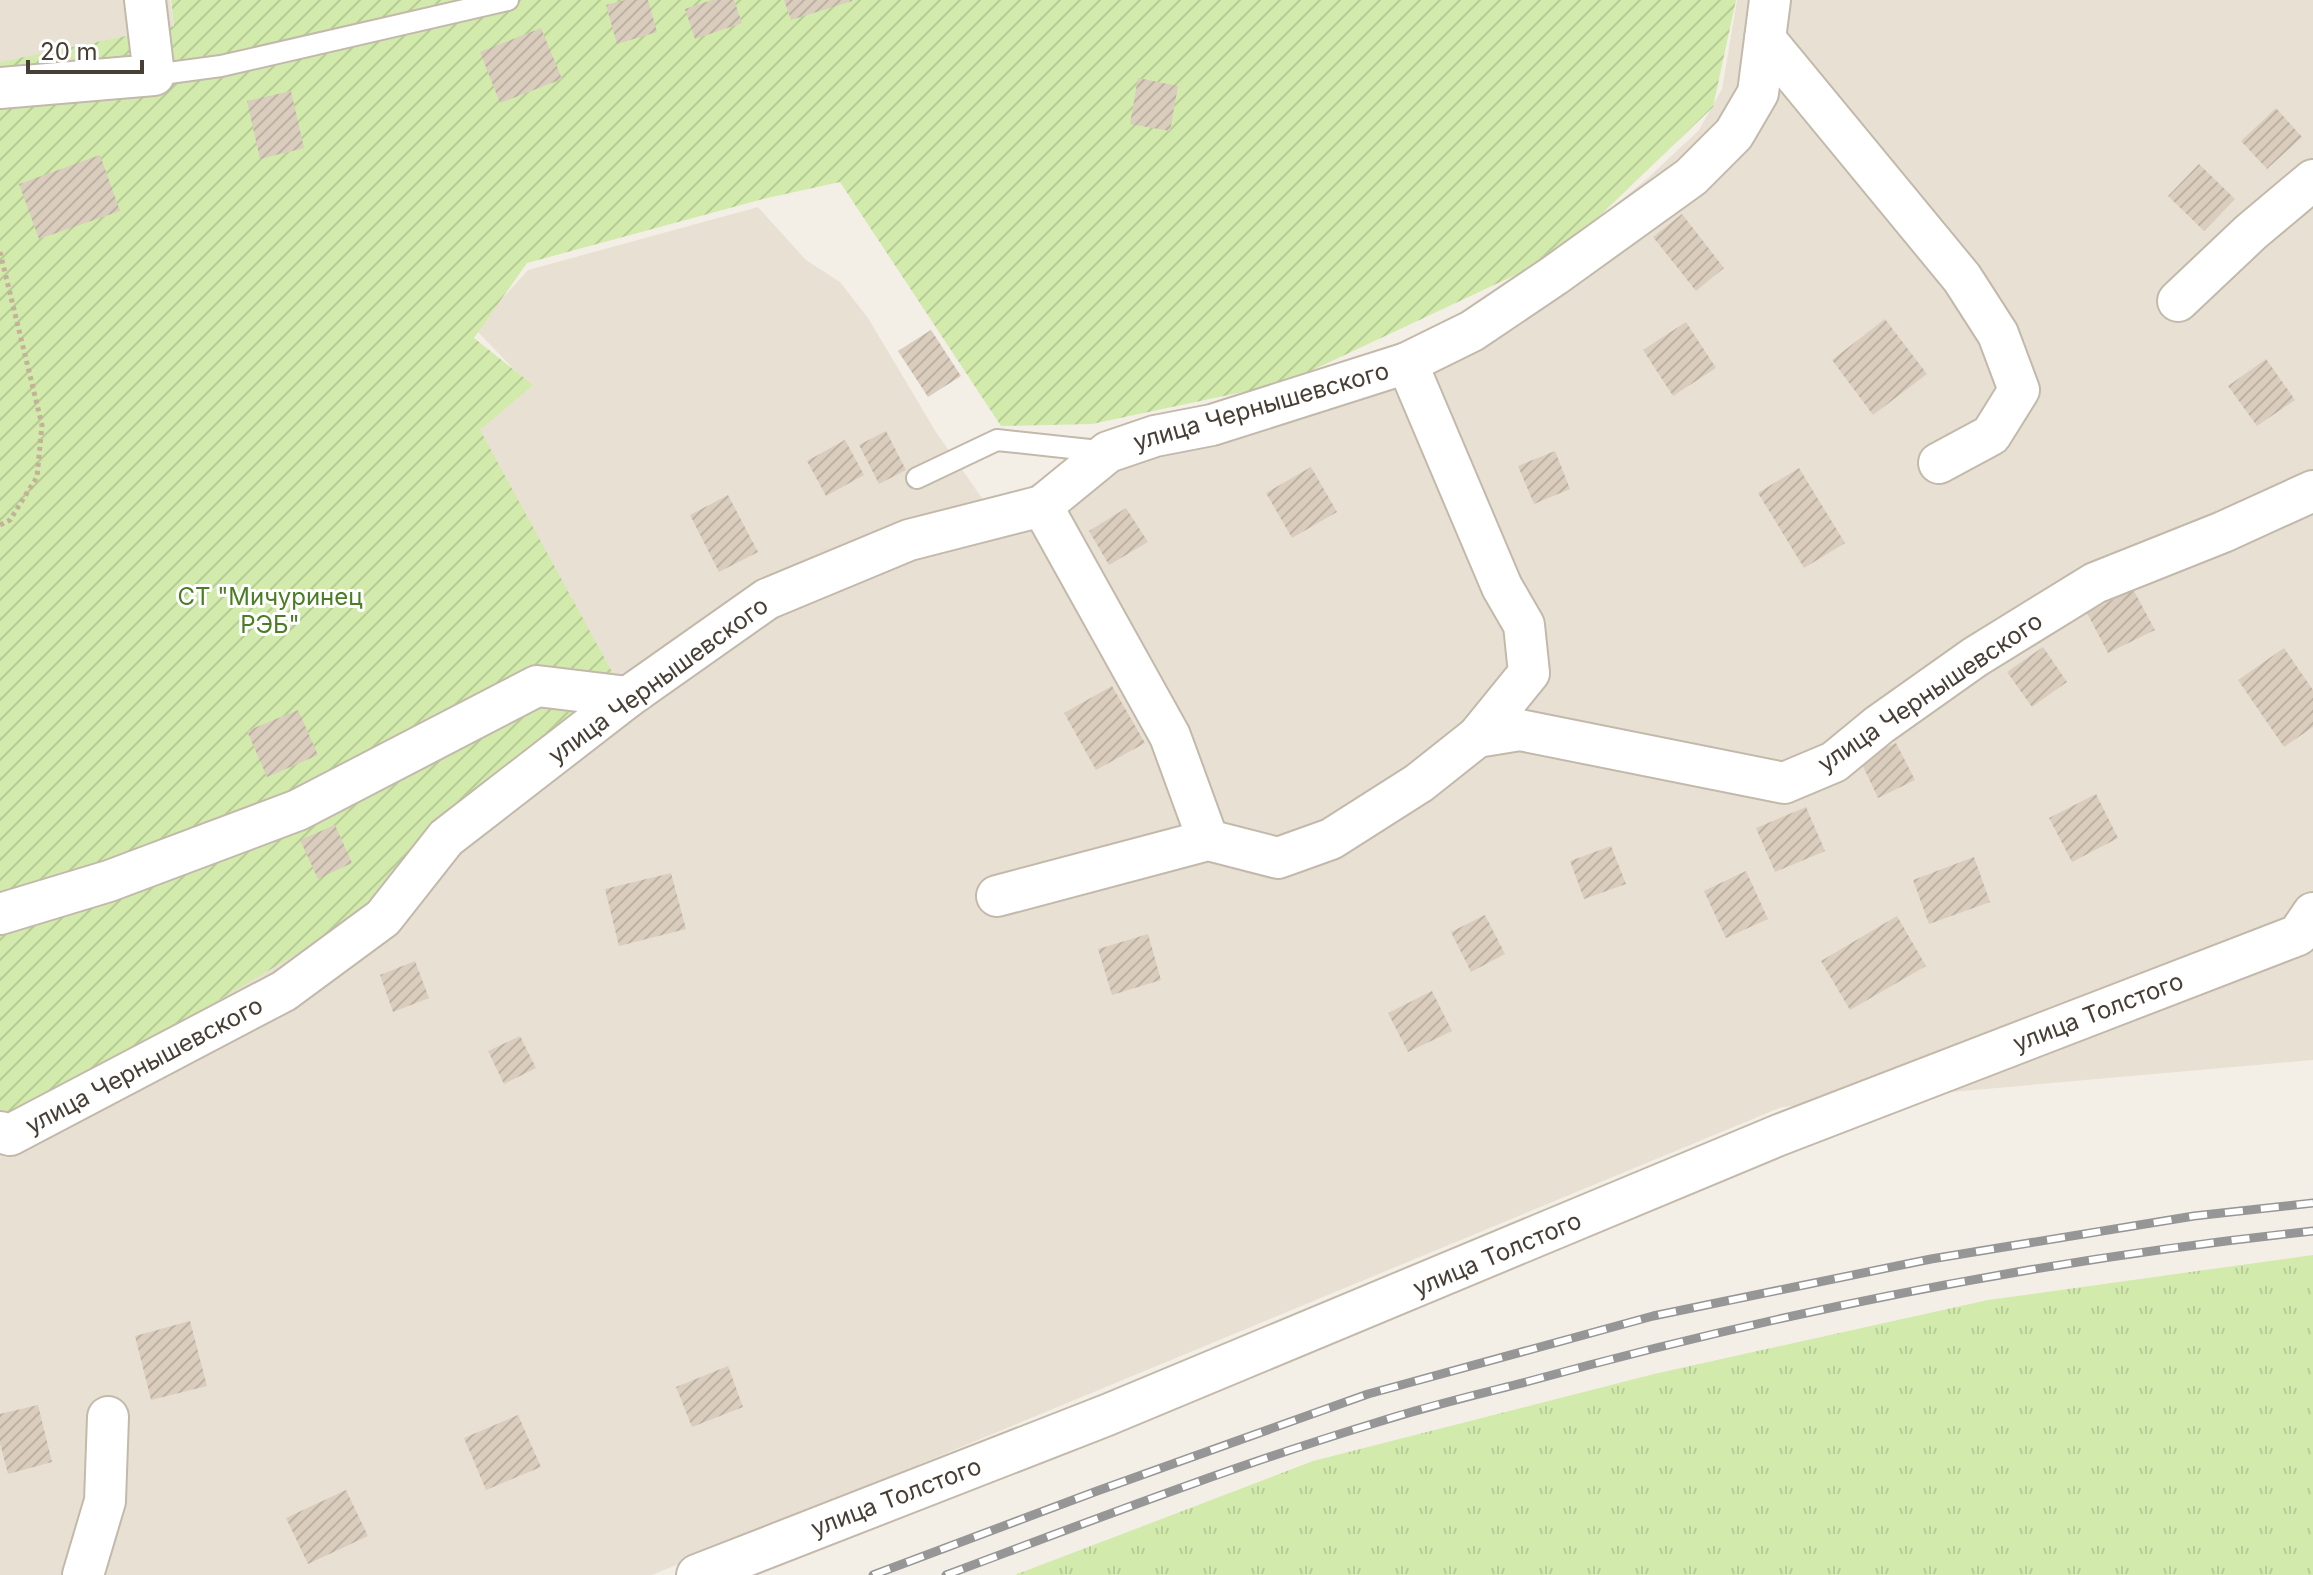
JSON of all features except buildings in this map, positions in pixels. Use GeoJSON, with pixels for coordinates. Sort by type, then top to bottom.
{"type":"FeatureCollection","features":[{"type":"Feature","properties":{"kind":"street"},"geometry":{"type":"LineString","coordinates":[[0,88],[154,75],[145,0]]}},
{"type":"Feature","properties":{"kind":"street","name":"улица Чернышевского"},"geometry":{"type":"LineString","coordinates":[[5,1134],[284,991],[383,918],[446,838],[628,697],[767,599],[909,540],[1042,506],[1108,452],[1155,436],[1212,425],[1407,363],[1472,331],[1691,177],[1734,134],[1758,93],[1767,19]]}},
{"type":"Feature","properties":{"kind":"street","name":"улица Чернышевского"},"geometry":{"type":"LineString","coordinates":[[1767,19],[1962,278],[1998,334],[2019,390],[1991,435],[1939,463]]}},
{"type":"Feature","properties":{"kind":"street"},"geometry":{"type":"LineString","coordinates":[[2178,301],[2251,232],[2313,180]]}},
{"type":"Feature","properties":{"kind":"street"},"geometry":{"type":"LineString","coordinates":[[1407,363],[1502,587],[1524,625],[1529,673],[1477,737]]}},
{"type":"Feature","properties":{"kind":"street","name":"улица Чернышевского"},"geometry":{"type":"LineString","coordinates":[[997,896],[1208,840],[1278,858],[1331,839],[1419,783],[1477,737],[1520,730],[1784,783],[1834,762],[1879,725],[1975,657],[2095,583],[2223,532],[2313,491]]}},
{"type":"Feature","properties":{"kind":"street"},"geometry":{"type":"LineString","coordinates":[[1042,506],[1170,736],[1208,840]]}},
{"type":"Feature","properties":{"kind":"street"},"geometry":{"type":"LineString","coordinates":[[0,914],[109,881],[298,810],[537,686],[628,697]]}},
{"type":"Feature","properties":{"kind":"street","name":"улица Толстого"},"geometry":{"type":"LineString","coordinates":[[697,1575],[1121,1409],[1779,1135],[2305,924]]}},
{"type":"Feature","properties":{"kind":"street"},"geometry":{"type":"LineString","coordinates":[[83,1575],[105,1501],[108,1417]]}},
{"type":"Feature","properties":{"kind":"lane"},"geometry":{"type":"LineString","coordinates":[[154,75],[221,66],[508,0]]}},
{"type":"Feature","properties":{"kind":"lane"},"geometry":{"type":"LineString","coordinates":[[917,478],[997,440],[1108,452]]}},
{"type":"Feature","properties":{"kind":"path"},"geometry":{"type":"LineString","coordinates":[[0,252],[42,425],[37,477],[10,520],[0,525]]}},
{"type":"Feature","properties":{"kind":"shaded area"},"geometry":{"type":"Polygon","coordinates":[[[0,0],[170,0],[174,26],[470,439],[529,385],[475,329],[528,270],[758,207],[806,260],[840,282],[868,318],[936,432],[991,511],[1071,460],[1428,335],[1502,292],[1558,252],[1648,178],[1699,130],[1722,89],[1737,0],[2313,0],[2313,1060],[1782,1107],[652,1575],[0,1575],[0,0]]]}},
{"type":"Feature","properties":{"kind":"green space","name":"СТ \"Мичуринец РЭБ\""},"geometry":{"type":"Polygon","coordinates":[[[171,0],[1736,0],[1713,107],[1560,254],[1285,383],[1092,424],[1001,426],[840,182],[763,199],[527,263],[474,338],[533,385],[480,430],[622,690],[362,915],[7,1126],[0,1126],[0,62],[174,26],[171,0]]]}},
{"type":"Feature","properties":{"kind":"green space"},"geometry":{"type":"Polygon","coordinates":[[[2313,1255],[2313,1575],[1015,1575],[1313,1461],[1654,1374],[1988,1300],[2313,1255]]]}},
{"type":"Feature","properties":{"kind":"railway"},"geometry":{"type":"LineString","coordinates":[[873,1575],[1368,1394],[1653,1316],[1931,1259],[2194,1216],[2313,1203]]}},
{"type":"Feature","properties":{"kind":"railway"},"geometry":{"type":"LineString","coordinates":[[946,1575],[1321,1440],[1431,1406],[1623,1356],[1818,1310],[2015,1272],[2313,1231]]}}]}
